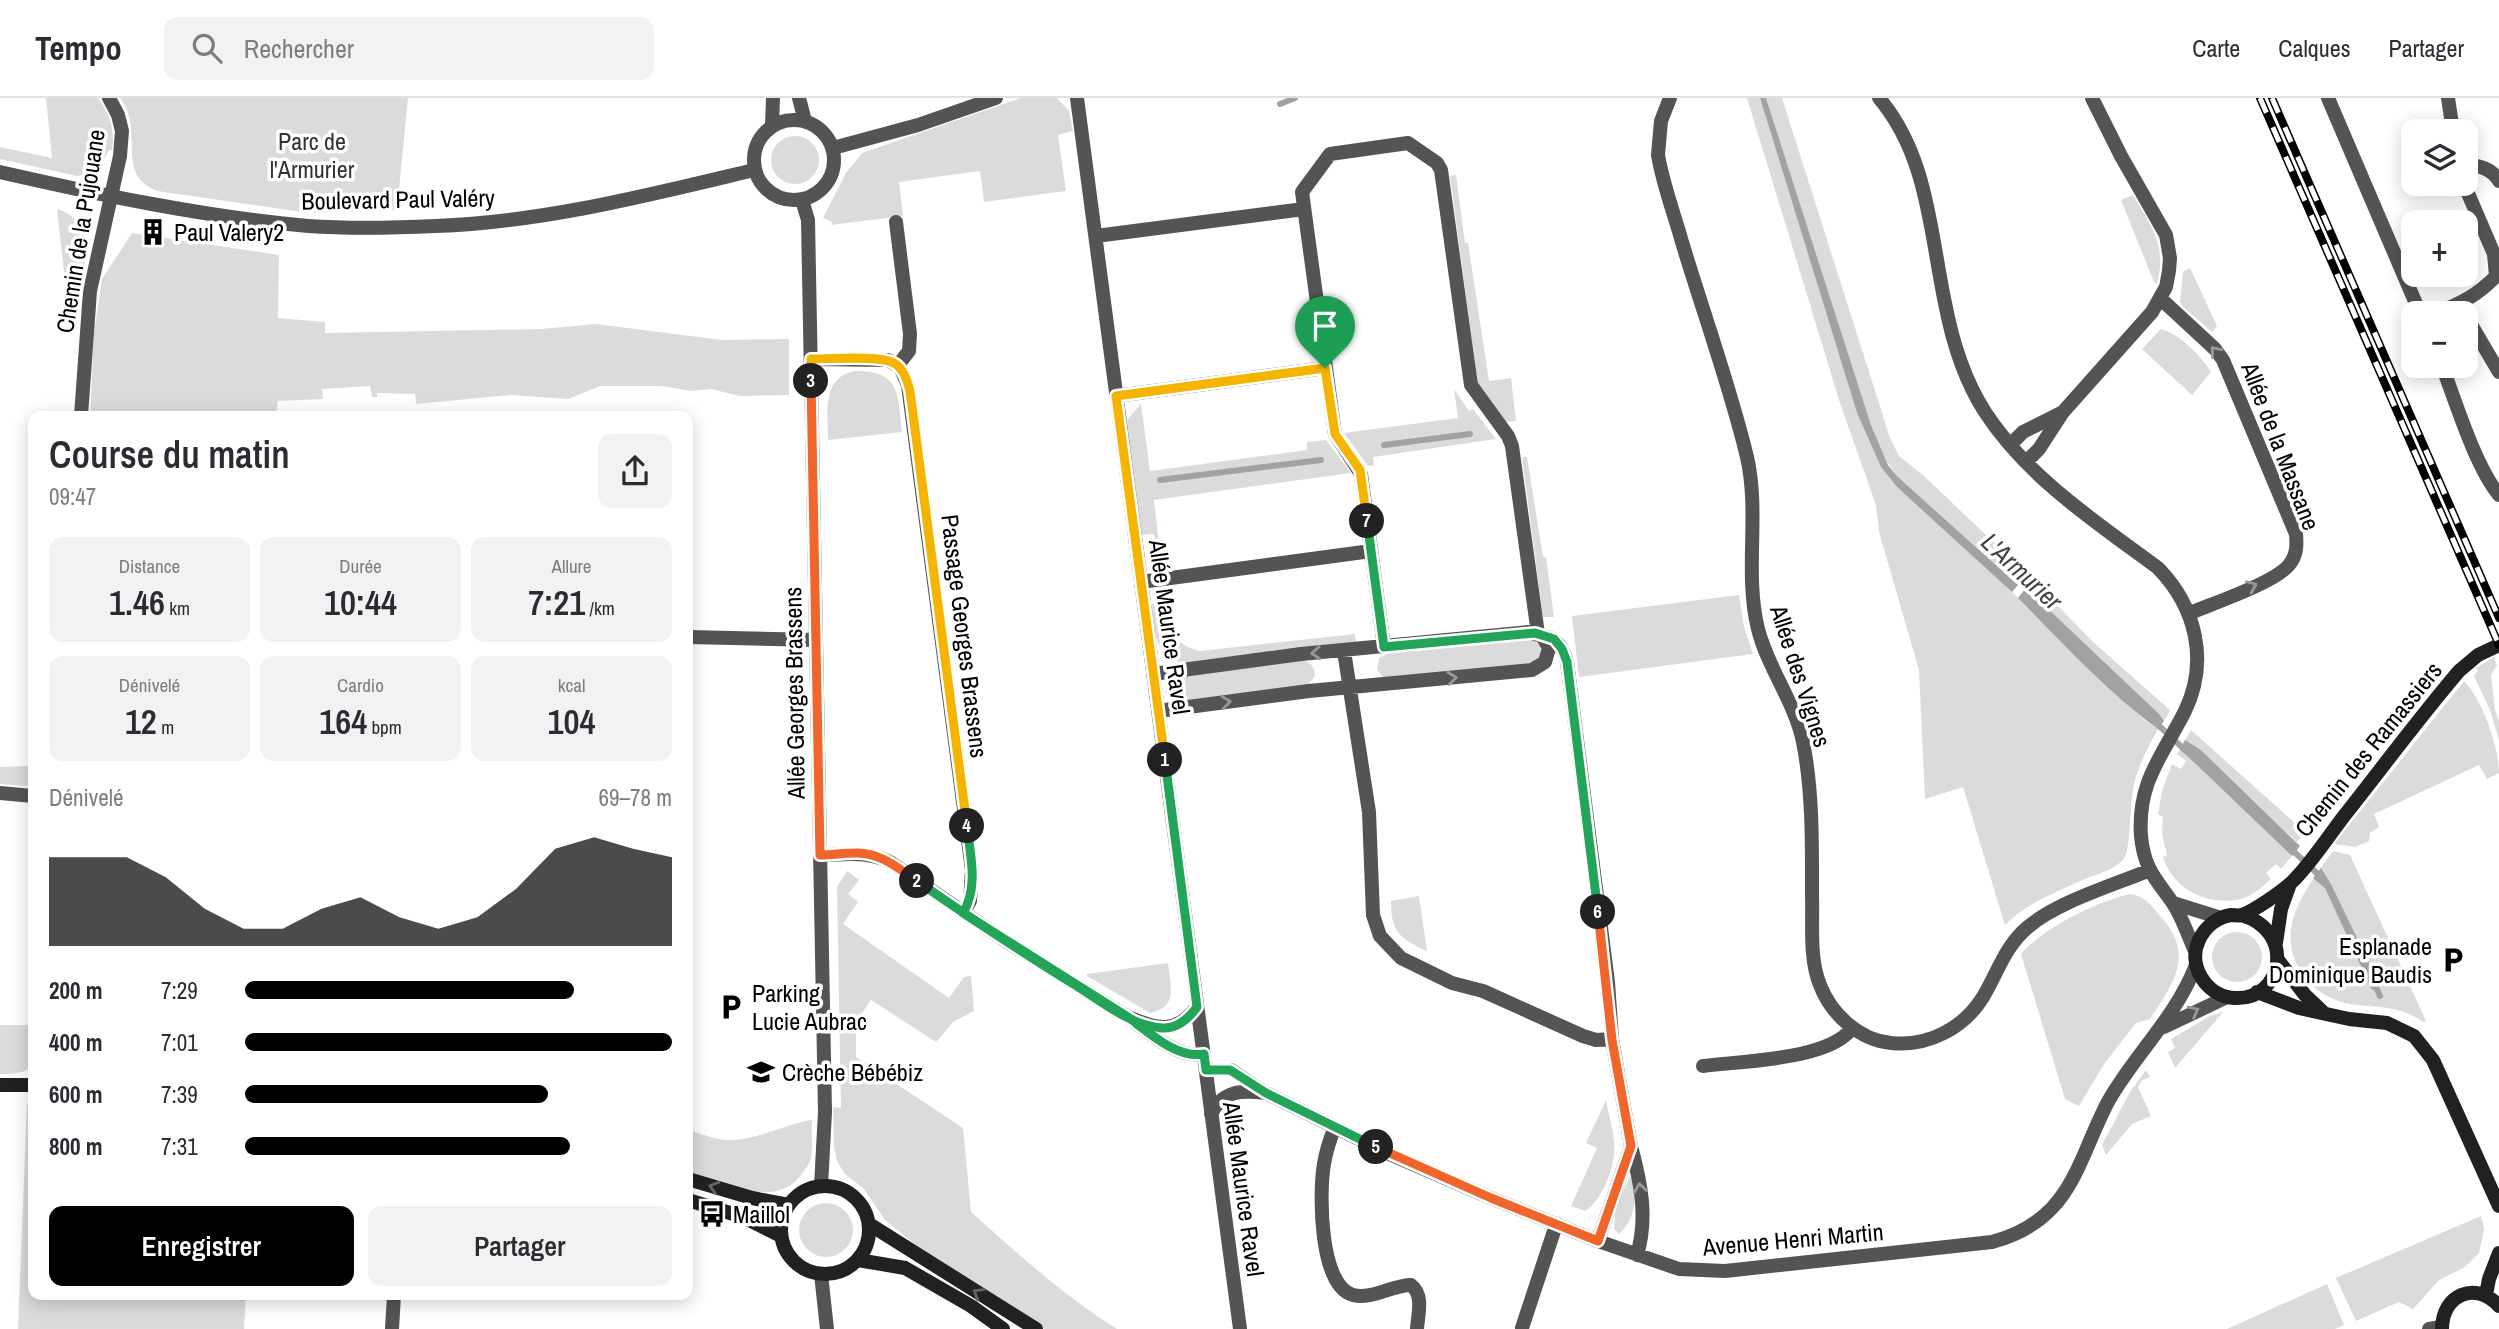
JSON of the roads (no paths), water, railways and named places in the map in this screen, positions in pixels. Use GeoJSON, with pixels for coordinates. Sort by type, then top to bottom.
{"type":"FeatureCollection","features":[{"type":"Feature","properties":{"kind":"main road","name":"Chemin des Ramassiers"},"geometry":{"type":"LineString","coordinates":[[2276,943],[2281,909],[2294,879],[2459,671],[2493,648]]}},
{"type":"Feature","properties":{"kind":"main road","name":"Chemin des Ramassiers"},"geometry":{"type":"LineString","coordinates":[[2241,915],[2294,879]]}},
{"type":"Feature","properties":{"kind":"main road"},"geometry":{"type":"LineString","coordinates":[[2241,915],[2262,924],[2276,943],[2278,960],[2271,979],[2257,992],[2243,998],[2227,997],[2207,985],[2196,958],[2204,931],[2221,918],[2241,915]]}},
{"type":"Feature","properties":{"kind":"main road"},"geometry":{"type":"LineString","coordinates":[[2278,960],[2305,995],[2323,1012]]}},
{"type":"Feature","properties":{"kind":"main road"},"geometry":{"type":"LineString","coordinates":[[2257,992],[2300,1008],[2349,1019],[2387,1023],[2406,1031],[2422,1043],[2433,1060],[2499,1206]]}},
{"type":"Feature","properties":{"kind":"main road"},"geometry":{"type":"LineString","coordinates":[[0,1085],[28,1085]]}},
{"type":"Feature","properties":{"kind":"main road"},"geometry":{"type":"LineString","coordinates":[[693,1181],[789,1205]]}},
{"type":"Feature","properties":{"kind":"main road"},"geometry":{"type":"LineString","coordinates":[[821,1186],[835,1187],[847,1192],[865,1211],[869,1224],[865,1250],[847,1269],[835,1274],[807,1270],[794,1262],[781,1236],[782,1220],[789,1205],[809,1189],[821,1186]]}},
{"type":"Feature","properties":{"kind":"main road"},"geometry":{"type":"LineString","coordinates":[[693,1202],[743,1217],[781,1236]]}},
{"type":"Feature","properties":{"kind":"main road"},"geometry":{"type":"LineString","coordinates":[[869,1224],[1036,1329]]}},
{"type":"Feature","properties":{"kind":"main road"},"geometry":{"type":"LineString","coordinates":[[2486,1295],[2499,1252]]}},
{"type":"Feature","properties":{"kind":"main road"},"geometry":{"type":"LineString","coordinates":[[858,1260],[905,1268],[971,1306],[1003,1329]]}},
{"type":"Feature","properties":{"kind":"main road"},"geometry":{"type":"LineString","coordinates":[[2438,1328],[2449,1303],[2460,1295],[2473,1292],[2486,1295],[2499,1306]]}},
{"type":"Feature","properties":{"kind":"street","name":"Chemin de la Pujouane"},"geometry":{"type":"LineString","coordinates":[[81,411],[90,291],[120,156],[122,131],[118,115],[109,98]]}},
{"type":"Feature","properties":{"kind":"street"},"geometry":{"type":"LineString","coordinates":[[772,125],[773,98]]}},
{"type":"Feature","properties":{"kind":"street"},"geometry":{"type":"LineString","coordinates":[[799,98],[805,121]]}},
{"type":"Feature","properties":{"kind":"street"},"geometry":{"type":"LineString","coordinates":[[833,148],[918,125],[996,98]]}},
{"type":"Feature","properties":{"kind":"street","name":"Allée Maurice Ravel"},"geometry":{"type":"LineString","coordinates":[[1077,98],[1240,1329]]}},
{"type":"Feature","properties":{"kind":"street","name":"Allée des Vignes"},"geometry":{"type":"LineString","coordinates":[[1670,98],[1658,133],[1660,169],[1746,456],[1753,502],[1752,591],[1759,635],[1793,710],[1804,749],[1811,816],[1814,964],[1826,1000],[1852,1028],[1873,1038],[1893,1043],[1917,1043],[1948,1031],[1975,1008],[2008,948],[2028,927],[2048,913],[2150,870]]}},
{"type":"Feature","properties":{"kind":"street"},"geometry":{"type":"LineString","coordinates":[[1879,98],[1903,132],[1922,184],[1932,224],[1944,302],[1964,366],[1986,413],[2047,483],[2158,568],[2174,585],[2190,613],[2196,635],[2197,658],[2191,694],[2177,726],[2152,769],[2143,807],[2141,835],[2150,870],[2164,894],[2173,903],[2196,958]]}},
{"type":"Feature","properties":{"kind":"street"},"geometry":{"type":"LineString","coordinates":[[2026,462],[2039,449],[2063,412],[2161,299],[2169,271],[2166,235],[2092,98]]}},
{"type":"Feature","properties":{"kind":"street"},"geometry":{"type":"LineString","coordinates":[[2328,98],[2415,301]]}},
{"type":"Feature","properties":{"kind":"street"},"geometry":{"type":"LineString","coordinates":[[2448,98],[2451,119]]}},
{"type":"Feature","properties":{"kind":"street"},"geometry":{"type":"LineString","coordinates":[[788,120],[805,121],[827,136],[833,148],[835,165],[829,181],[818,194],[802,201],[786,201],[772,195],[761,184],[754,170],[756,144],[772,125],[788,120]]}},
{"type":"Feature","properties":{"kind":"street"},"geometry":{"type":"LineString","coordinates":[[1158,710],[1532,670],[1545,662],[1548,656],[1549,649],[1540,635],[1512,446],[1508,436],[1471,385],[1440,167],[1410,143],[1330,154],[1302,190],[1335,434],[1361,474],[1384,647]]}},
{"type":"Feature","properties":{"kind":"street"},"geometry":{"type":"LineString","coordinates":[[2478,166],[2499,181]]}},
{"type":"Feature","properties":{"kind":"street","name":"Boulevard Paul Valéry"},"geometry":{"type":"LineString","coordinates":[[0,172],[111,196],[231,217],[309,226],[438,226],[567,212],[754,170]]}},
{"type":"Feature","properties":{"kind":"street"},"geometry":{"type":"LineString","coordinates":[[2469,196],[2494,254],[2497,274],[2470,301]]}},
{"type":"Feature","properties":{"kind":"street","name":"Allée Georges Brassens"},"geometry":{"type":"LineString","coordinates":[[802,201],[808,220],[811,359],[825,1112],[821,1186]]}},
{"type":"Feature","properties":{"kind":"street"},"geometry":{"type":"LineString","coordinates":[[1096,236],[1304,209]]}},
{"type":"Feature","properties":{"kind":"street"},"geometry":{"type":"LineString","coordinates":[[811,359],[883,359],[898,365],[909,351],[910,334],[896,222]]}},
{"type":"Feature","properties":{"kind":"street","name":"Allée de la Massane"},"geometry":{"type":"LineString","coordinates":[[2161,299],[2215,349],[2223,360],[2296,534],[2297,544],[2294,557],[2282,572],[2190,613]]}},
{"type":"Feature","properties":{"kind":"street"},"geometry":{"type":"LineString","coordinates":[[2478,336],[2499,372]]}},
{"type":"Feature","properties":{"kind":"street","name":"Passage Georges Brassens"},"geometry":{"type":"LineString","coordinates":[[898,365],[904,372],[910,391],[972,870],[970,901],[963,913]]}},
{"type":"Feature","properties":{"kind":"street"},"geometry":{"type":"LineString","coordinates":[[1116,396],[1325,368]]}},
{"type":"Feature","properties":{"kind":"street"},"geometry":{"type":"LineString","coordinates":[[2446,378],[2481,465],[2499,495]]}},
{"type":"Feature","properties":{"kind":"street"},"geometry":{"type":"LineString","coordinates":[[2011,444],[2023,432],[2063,412]]}},
{"type":"Feature","properties":{"kind":"street"},"geometry":{"type":"LineString","coordinates":[[1141,582],[1371,551]]}},
{"type":"Feature","properties":{"kind":"street"},"geometry":{"type":"LineString","coordinates":[[1153,674],[1301,654],[1344,652],[1528,632],[1554,639],[1559,645],[1567,662],[1608,982],[1612,1040],[1638,1172],[1643,1236],[1637,1255]]}},
{"type":"Feature","properties":{"kind":"street"},"geometry":{"type":"LineString","coordinates":[[693,637],[815,640]]}},
{"type":"Feature","properties":{"kind":"street"},"geometry":{"type":"LineString","coordinates":[[1344,652],[1369,812],[1373,915],[1383,941],[1401,958],[1452,983],[1483,991],[1583,1036],[1596,1040],[1612,1040]]}},
{"type":"Feature","properties":{"kind":"street"},"geometry":{"type":"LineString","coordinates":[[0,793],[28,796]]}},
{"type":"Feature","properties":{"kind":"street"},"geometry":{"type":"LineString","coordinates":[[820,855],[854,853],[874,855],[890,862],[963,913],[1128,1017],[1150,1034],[1186,1054],[1204,1054]]}},
{"type":"Feature","properties":{"kind":"street"},"geometry":{"type":"LineString","coordinates":[[2173,903],[2221,918]]}},
{"type":"Feature","properties":{"kind":"street","name":"Avenue Henri Martin"},"geometry":{"type":"LineString","coordinates":[[1206,1070],[1230,1070],[1266,1093],[1424,1170],[1556,1225],[1679,1269],[1725,1271],[1980,1244],[2012,1235],[2044,1216],[2062,1197],[2110,1098],[2137,1058],[2162,1028],[2190,981],[2196,958]]}},
{"type":"Feature","properties":{"kind":"street","name":"Avenue Henri Martin"},"geometry":{"type":"LineString","coordinates":[[2162,1028],[2227,997]]}},
{"type":"Feature","properties":{"kind":"street"},"geometry":{"type":"LineString","coordinates":[[1128,1017],[1150,1026],[1168,1028],[1187,1019],[1197,1007]]}},
{"type":"Feature","properties":{"kind":"street"},"geometry":{"type":"LineString","coordinates":[[1703,1066],[1810,1052],[1837,1041],[1852,1028]]}},
{"type":"Feature","properties":{"kind":"street","name":"Avenue Henri Martin"},"geometry":{"type":"LineString","coordinates":[[1211,1114],[1220,1100],[1236,1092],[1266,1093]]}},
{"type":"Feature","properties":{"kind":"street"},"geometry":{"type":"LineString","coordinates":[[1335,1127],[1323,1165],[1320,1207],[1334,1275],[1343,1290],[1359,1297],[1412,1285],[1417,1289],[1419,1302],[1417,1329]]}},
{"type":"Feature","properties":{"kind":"street"},"geometry":{"type":"LineString","coordinates":[[1598,1241],[1631,1146]]}},
{"type":"Feature","properties":{"kind":"street"},"geometry":{"type":"LineString","coordinates":[[1522,1328],[1556,1225]]}},
{"type":"Feature","properties":{"kind":"street"},"geometry":{"type":"LineString","coordinates":[[821,1274],[827,1329]]}},
{"type":"Feature","properties":{"kind":"street"},"geometry":{"type":"LineString","coordinates":[[392,1329],[394,1300]]}},
{"type":"Feature","properties":{"kind":"waterway"},"geometry":{"type":"LineString","coordinates":[[1280,104],[1295,98]]}},
{"type":"Feature","properties":{"kind":"waterway"},"geometry":{"type":"LineString","coordinates":[[1384,445],[1470,434]]}},
{"type":"Feature","properties":{"kind":"waterway"},"geometry":{"type":"LineString","coordinates":[[1160,480],[1321,460]]}},
{"type":"Feature","properties":{"kind":"waterway","name":"L'Armurier"},"geometry":{"type":"LineString","coordinates":[[2156,723],[2186,751]]}},
{"type":"Feature","properties":{"kind":"waterway","name":"L'Armurier"},"geometry":{"type":"LineString","coordinates":[[2289,847],[2322,878]]}},
{"type":"Feature","properties":{"kind":"waterway","name":"L'Armurier"},"geometry":{"type":"LineString","coordinates":[[2373,981],[2380,996]]}},
{"type":"Feature","properties":{"kind":"railway"},"geometry":{"type":"LineString","coordinates":[[2260,98],[2499,645]]}},
{"type":"Feature","properties":{"kind":"railway"},"geometry":{"type":"LineString","coordinates":[[2272,98],[2499,618]]}},
{"type":"Feature","properties":{"kind":"place","name":"Paul Valery2"},"geometry":{"type":"Point","coordinates":[153,232]}},
{"type":"Feature","properties":{"kind":"place","name":"Esplanade Dominique Baudis"},"geometry":{"type":"Point","coordinates":[2453,960]}},
{"type":"Feature","properties":{"kind":"place","name":"Parking Lucie Aubrac"},"geometry":{"type":"Point","coordinates":[731,1007]}},
{"type":"Feature","properties":{"kind":"place","name":"Crèche Bébébiz"},"geometry":{"type":"Point","coordinates":[761,1072]}},
{"type":"Feature","properties":{"kind":"place","name":"Maillol"},"geometry":{"type":"Point","coordinates":[712,1214]}},
{"type":"Feature","properties":{"kind":"park label","name":"Parc de l'Armurier"},"geometry":{"type":"Point","coordinates":[312,155]}}]}
